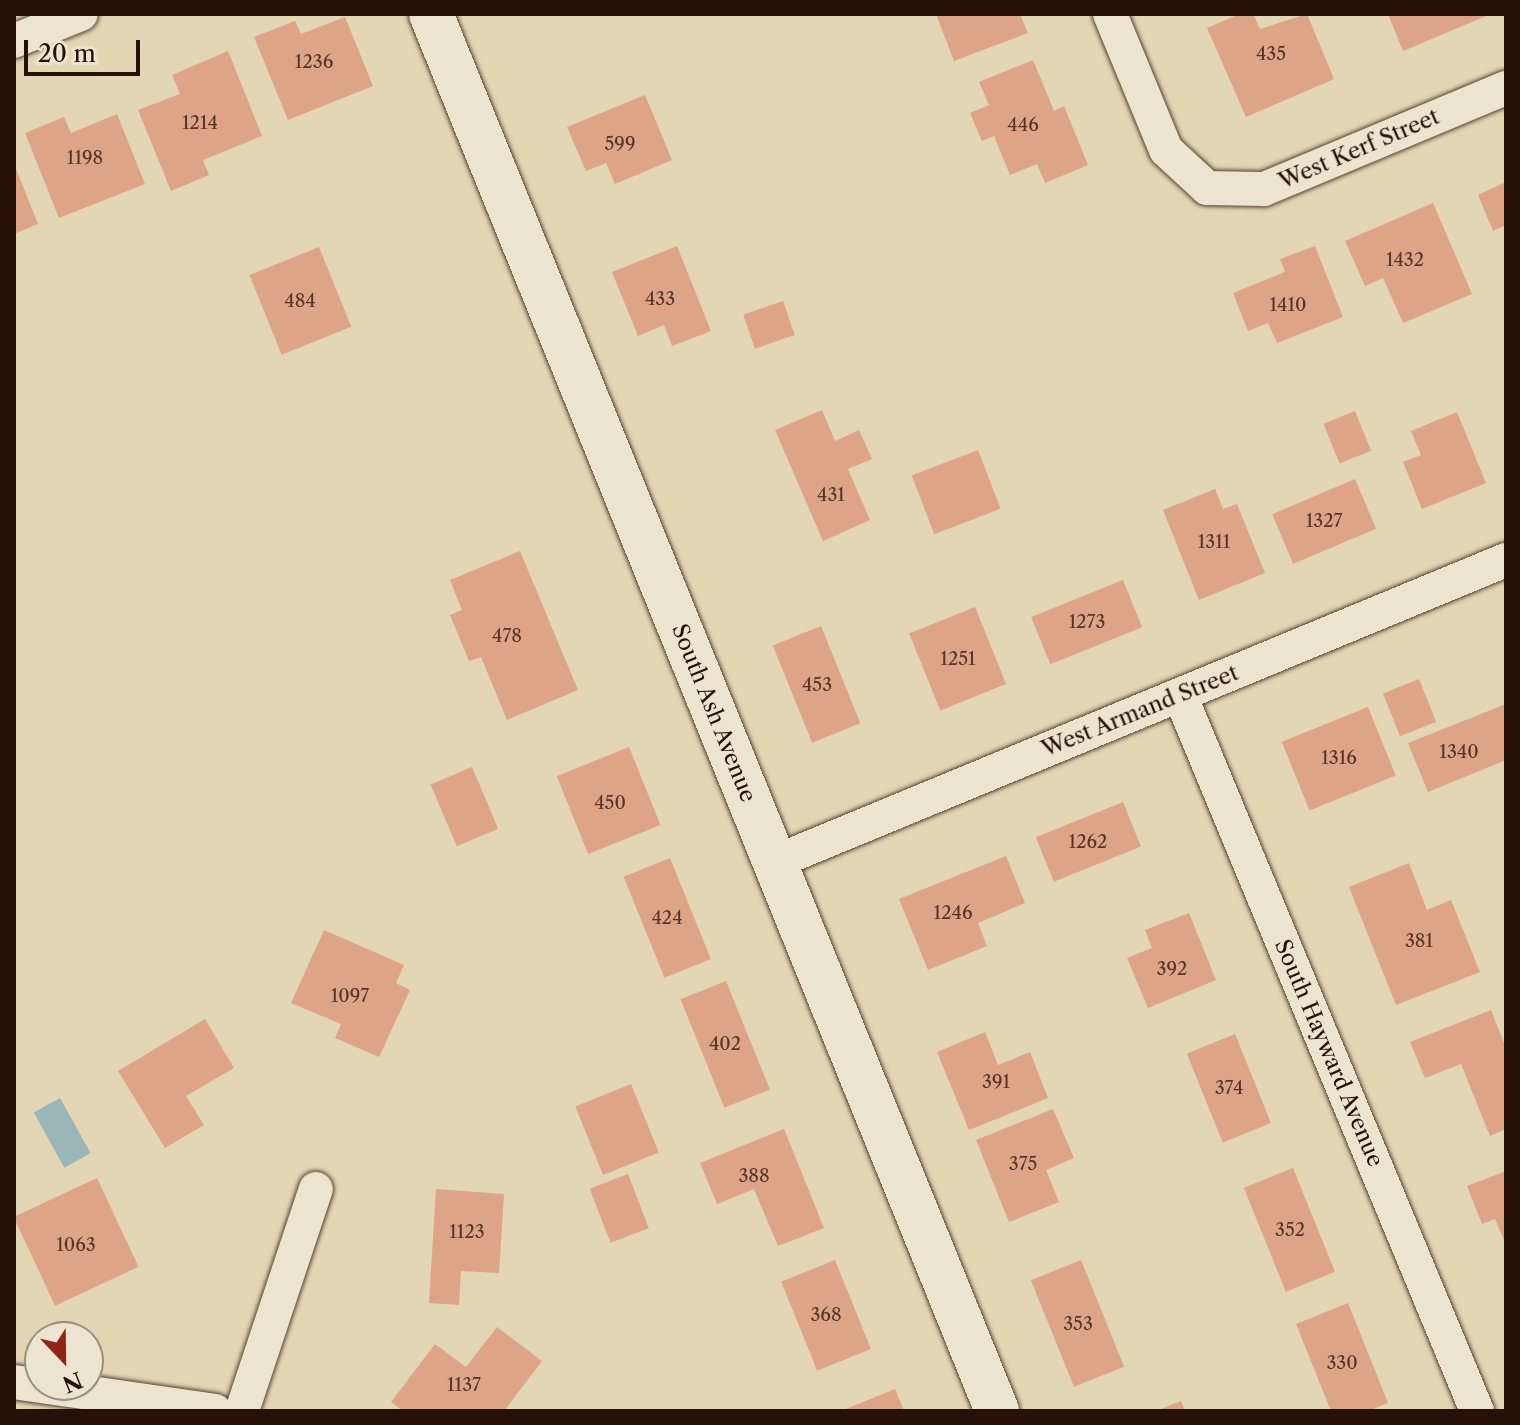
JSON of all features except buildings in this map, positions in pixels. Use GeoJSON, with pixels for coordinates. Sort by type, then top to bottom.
{"type":"FeatureCollection","features":[{"type":"Feature","properties":{"kind":"street"},"geometry":{"type":"LineString","coordinates":[[14,41],[81,14]]}},
{"type":"Feature","properties":{"kind":"street","name":"South Ash Avenue"},"geometry":{"type":"LineString","coordinates":[[431,14],[997,1411]]}},
{"type":"Feature","properties":{"kind":"street","name":"West Kerf Street"},"geometry":{"type":"LineString","coordinates":[[1110,14],[1166,150],[1207,188],[1264,189],[1506,88]]}},
{"type":"Feature","properties":{"kind":"street","name":"West Armand Street"},"geometry":{"type":"LineString","coordinates":[[775,862],[1506,560]]}},
{"type":"Feature","properties":{"kind":"street","name":"South Hayward Avenue"},"geometry":{"type":"LineString","coordinates":[[1180,695],[1477,1411]]}},
{"type":"Feature","properties":{"kind":"street"},"geometry":{"type":"LineString","coordinates":[[242,1411],[316,1189]]}},
{"type":"Feature","properties":{"kind":"street"},"geometry":{"type":"LineString","coordinates":[[14,1382],[215,1411]]}},
{"type":"Feature","properties":{"kind":"water"},"geometry":{"type":"Polygon","coordinates":[[[60,1098],[91,1153],[64,1168],[34,1113],[60,1098]]]}}]}
